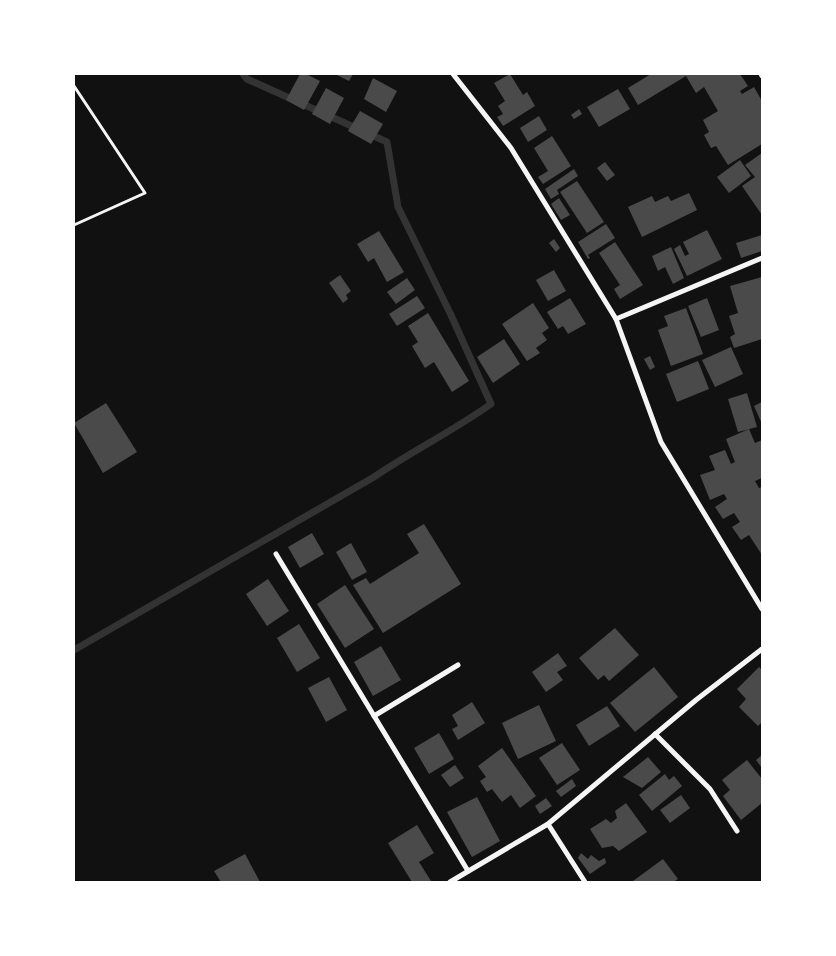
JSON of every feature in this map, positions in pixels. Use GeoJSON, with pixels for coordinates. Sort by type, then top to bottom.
{"type":"FeatureCollection","features":[{"type":"Feature","properties":{"kind":"street"},"geometry":{"type":"LineString","coordinates":[[453,74],[510,148],[616,319],[661,442],[762,609]]}},
{"type":"Feature","properties":{"kind":"street"},"geometry":{"type":"LineString","coordinates":[[616,319],[762,258]]}},
{"type":"Feature","properties":{"kind":"street"},"geometry":{"type":"LineString","coordinates":[[276,554],[468,871]]}},
{"type":"Feature","properties":{"kind":"street"},"geometry":{"type":"LineString","coordinates":[[450,882],[548,824],[655,734],[762,649]]}},
{"type":"Feature","properties":{"kind":"street"},"geometry":{"type":"LineString","coordinates":[[374,716],[458,665]]}},
{"type":"Feature","properties":{"kind":"street"},"geometry":{"type":"LineString","coordinates":[[655,734],[710,789],[737,831]]}},
{"type":"Feature","properties":{"kind":"street"},"geometry":{"type":"LineString","coordinates":[[548,824],[586,882]]}},
{"type":"Feature","properties":{"kind":"path"},"geometry":{"type":"LineString","coordinates":[[74,86],[145,193],[74,225]]}},
{"type":"Feature","properties":{"kind":"building"},"geometry":{"type":"Polygon","coordinates":[[[300,74],[306,74],[320,81],[304,110],[286,100],[300,74]]]}},
{"type":"Feature","properties":{"kind":"building"},"geometry":{"type":"Polygon","coordinates":[[[335,74],[353,74],[349,81],[335,74]]]}},
{"type":"Feature","properties":{"kind":"building"},"geometry":{"type":"Polygon","coordinates":[[[510,74],[523,95],[527,92],[535,106],[503,126],[497,117],[503,114],[498,106],[505,101],[494,83],[510,74]]]}},
{"type":"Feature","properties":{"kind":"building"},"geometry":{"type":"Polygon","coordinates":[[[651,74],[740,74],[748,86],[740,91],[742,94],[754,87],[762,101],[762,144],[728,165],[716,146],[711,148],[704,135],[709,132],[703,120],[718,111],[704,87],[696,93],[686,76],[638,105],[628,88],[651,74]]]}},
{"type":"Feature","properties":{"kind":"building"},"geometry":{"type":"Polygon","coordinates":[[[373,78],[397,91],[386,112],[364,99],[373,78]]]}},
{"type":"Feature","properties":{"kind":"building"},"geometry":{"type":"Polygon","coordinates":[[[326,88],[344,98],[330,124],[312,114],[326,88]]]}},
{"type":"Feature","properties":{"kind":"building"},"geometry":{"type":"Polygon","coordinates":[[[618,89],[630,109],[599,127],[587,107],[618,89]]]}},
{"type":"Feature","properties":{"kind":"building"},"geometry":{"type":"Polygon","coordinates":[[[579,109],[582,114],[574,119],[571,115],[579,109]]]}},
{"type":"Feature","properties":{"kind":"building"},"geometry":{"type":"Polygon","coordinates":[[[360,111],[383,124],[371,144],[348,131],[360,111]]]}},
{"type":"Feature","properties":{"kind":"building"},"geometry":{"type":"Polygon","coordinates":[[[539,116],[547,130],[528,142],[520,128],[539,116]]]}},
{"type":"Feature","properties":{"kind":"building"},"geometry":{"type":"Polygon","coordinates":[[[552,136],[571,166],[543,184],[538,177],[548,171],[534,148],[552,136]]]}},
{"type":"Feature","properties":{"kind":"building"},"geometry":{"type":"Polygon","coordinates":[[[762,153],[762,215],[742,186],[755,177],[745,165],[762,153]]]}},
{"type":"Feature","properties":{"kind":"building"},"geometry":{"type":"Polygon","coordinates":[[[740,160],[751,176],[729,193],[717,177],[740,160]]]}},
{"type":"Feature","properties":{"kind":"building"},"geometry":{"type":"Polygon","coordinates":[[[605,162],[615,175],[607,181],[597,168],[605,162]]]}},
{"type":"Feature","properties":{"kind":"building"},"geometry":{"type":"Polygon","coordinates":[[[574,169],[578,176],[557,190],[559,194],[551,199],[545,189],[574,169]]]}},
{"type":"Feature","properties":{"kind":"building"},"geometry":{"type":"Polygon","coordinates":[[[577,181],[604,222],[587,233],[560,192],[577,181]]]}},
{"type":"Feature","properties":{"kind":"building"},"geometry":{"type":"Polygon","coordinates":[[[689,193],[697,210],[642,237],[628,207],[652,196],[655,202],[668,196],[671,201],[689,193]]]}},
{"type":"Feature","properties":{"kind":"building"},"geometry":{"type":"Polygon","coordinates":[[[559,198],[570,215],[561,220],[551,204],[559,198]]]}},
{"type":"Feature","properties":{"kind":"building"},"geometry":{"type":"Polygon","coordinates":[[[606,224],[615,238],[588,255],[590,258],[588,259],[578,242],[606,224]]]}},
{"type":"Feature","properties":{"kind":"building"},"geometry":{"type":"Polygon","coordinates":[[[707,230],[722,259],[687,276],[674,249],[680,245],[685,256],[689,254],[683,242],[707,230]]]}},
{"type":"Feature","properties":{"kind":"building"},"geometry":{"type":"Polygon","coordinates":[[[379,231],[404,272],[387,282],[374,258],[368,262],[357,244],[379,231]]]}},
{"type":"Feature","properties":{"kind":"building"},"geometry":{"type":"Polygon","coordinates":[[[762,235],[762,251],[741,258],[736,243],[762,235]]]}},
{"type":"Feature","properties":{"kind":"building"},"geometry":{"type":"Polygon","coordinates":[[[554,239],[560,248],[556,252],[549,243],[554,239]]]}},
{"type":"Feature","properties":{"kind":"building"},"geometry":{"type":"Polygon","coordinates":[[[615,242],[643,285],[620,299],[614,289],[620,285],[599,253],[615,242]]]}},
{"type":"Feature","properties":{"kind":"building"},"geometry":{"type":"Polygon","coordinates":[[[671,247],[684,278],[673,284],[665,267],[658,271],[652,256],[671,247]]]}},
{"type":"Feature","properties":{"kind":"building"},"geometry":{"type":"Polygon","coordinates":[[[554,270],[566,291],[548,301],[536,280],[554,270]]]}},
{"type":"Feature","properties":{"kind":"building"},"geometry":{"type":"Polygon","coordinates":[[[340,275],[351,291],[346,295],[348,299],[343,303],[329,283],[340,275]]]}},
{"type":"Feature","properties":{"kind":"building"},"geometry":{"type":"Polygon","coordinates":[[[762,277],[762,339],[734,348],[730,337],[735,334],[729,316],[738,313],[730,286],[762,277]]]}},
{"type":"Feature","properties":{"kind":"building"},"geometry":{"type":"Polygon","coordinates":[[[407,278],[415,290],[396,304],[387,292],[407,278]]]}},
{"type":"Feature","properties":{"kind":"building"},"geometry":{"type":"Polygon","coordinates":[[[417,296],[425,308],[397,326],[389,314],[417,296]]]}},
{"type":"Feature","properties":{"kind":"building"},"geometry":{"type":"Polygon","coordinates":[[[570,298],[586,324],[568,334],[563,326],[558,329],[547,312],[570,298]]]}},
{"type":"Feature","properties":{"kind":"building"},"geometry":{"type":"Polygon","coordinates":[[[707,298],[719,330],[701,337],[688,306],[707,298]]]}},
{"type":"Feature","properties":{"kind":"building"},"geometry":{"type":"Polygon","coordinates":[[[533,303],[549,328],[542,333],[547,340],[536,348],[540,353],[527,361],[502,324],[533,303]]]}},
{"type":"Feature","properties":{"kind":"building"},"geometry":{"type":"Polygon","coordinates":[[[686,308],[703,354],[671,366],[658,330],[668,326],[664,316],[686,308]]]}},
{"type":"Feature","properties":{"kind":"building"},"geometry":{"type":"Polygon","coordinates":[[[428,313],[469,381],[452,392],[434,362],[425,368],[412,346],[418,342],[408,326],[428,313]]]}},
{"type":"Feature","properties":{"kind":"building"},"geometry":{"type":"Polygon","coordinates":[[[504,339],[520,364],[493,383],[477,357],[504,339]]]}},
{"type":"Feature","properties":{"kind":"building"},"geometry":{"type":"Polygon","coordinates":[[[731,347],[743,374],[715,387],[702,360],[731,347]]]}},
{"type":"Feature","properties":{"kind":"building"},"geometry":{"type":"Polygon","coordinates":[[[650,356],[655,367],[650,370],[644,359],[650,356]]]}},
{"type":"Feature","properties":{"kind":"building"},"geometry":{"type":"Polygon","coordinates":[[[698,361],[709,389],[677,402],[666,374],[698,361]]]}},
{"type":"Feature","properties":{"kind":"building"},"geometry":{"type":"Polygon","coordinates":[[[747,393],[757,427],[738,432],[728,399],[747,393]]]}},
{"type":"Feature","properties":{"kind":"building"},"geometry":{"type":"Polygon","coordinates":[[[762,402],[762,424],[754,406],[762,402]]]}},
{"type":"Feature","properties":{"kind":"building"},"geometry":{"type":"Polygon","coordinates":[[[106,403],[137,452],[103,473],[74,423],[106,403]]]}},
{"type":"Feature","properties":{"kind":"building"},"geometry":{"type":"Polygon","coordinates":[[[749,429],[755,443],[762,440],[762,478],[755,481],[759,488],[762,487],[762,555],[749,535],[741,540],[732,527],[740,522],[734,513],[723,519],[715,507],[727,499],[724,494],[710,500],[700,475],[715,470],[709,456],[725,450],[731,464],[735,462],[726,439],[749,429]]]}},
{"type":"Feature","properties":{"kind":"building"},"geometry":{"type":"Polygon","coordinates":[[[424,524],[461,584],[383,633],[353,585],[366,578],[370,584],[419,553],[407,534],[424,524]]]}},
{"type":"Feature","properties":{"kind":"building"},"geometry":{"type":"Polygon","coordinates":[[[312,533],[324,554],[300,568],[288,547],[312,533]]]}},
{"type":"Feature","properties":{"kind":"building"},"geometry":{"type":"Polygon","coordinates":[[[351,543],[367,572],[352,580],[336,552],[351,543]]]}},
{"type":"Feature","properties":{"kind":"building"},"geometry":{"type":"Polygon","coordinates":[[[268,579],[289,611],[267,626],[246,594],[268,579]]]}},
{"type":"Feature","properties":{"kind":"building"},"geometry":{"type":"Polygon","coordinates":[[[345,585],[374,629],[345,648],[317,604],[345,585]]]}},
{"type":"Feature","properties":{"kind":"building"},"geometry":{"type":"Polygon","coordinates":[[[299,624],[320,658],[297,672],[277,638],[299,624]]]}},
{"type":"Feature","properties":{"kind":"building"},"geometry":{"type":"Polygon","coordinates":[[[615,628],[639,655],[609,681],[604,675],[598,680],[579,658],[615,628]]]}},
{"type":"Feature","properties":{"kind":"building"},"geometry":{"type":"Polygon","coordinates":[[[381,646],[401,680],[373,696],[354,662],[381,646]]]}},
{"type":"Feature","properties":{"kind":"building"},"geometry":{"type":"Polygon","coordinates":[[[558,653],[567,666],[557,672],[563,680],[546,692],[532,672],[558,653]]]}},
{"type":"Feature","properties":{"kind":"building"},"geometry":{"type":"Polygon","coordinates":[[[654,667],[678,697],[635,732],[610,703],[654,667]]]}},
{"type":"Feature","properties":{"kind":"building"},"geometry":{"type":"Polygon","coordinates":[[[759,667],[762,670],[762,722],[758,726],[739,707],[746,699],[737,689],[759,667]]]}},
{"type":"Feature","properties":{"kind":"building"},"geometry":{"type":"Polygon","coordinates":[[[329,677],[347,710],[326,722],[308,688],[329,677]]]}},
{"type":"Feature","properties":{"kind":"building"},"geometry":{"type":"Polygon","coordinates":[[[472,702],[485,723],[458,740],[452,729],[458,726],[452,715],[472,702]]]}},
{"type":"Feature","properties":{"kind":"building"},"geometry":{"type":"Polygon","coordinates":[[[539,705],[556,741],[518,759],[502,723],[539,705]]]}},
{"type":"Feature","properties":{"kind":"building"},"geometry":{"type":"Polygon","coordinates":[[[607,706],[620,726],[589,746],[576,725],[607,706]]]}},
{"type":"Feature","properties":{"kind":"building"},"geometry":{"type":"Polygon","coordinates":[[[439,733],[454,759],[429,774],[414,748],[439,733]]]}},
{"type":"Feature","properties":{"kind":"building"},"geometry":{"type":"Polygon","coordinates":[[[562,743],[580,770],[557,785],[539,758],[562,743]]]}},
{"type":"Feature","properties":{"kind":"building"},"geometry":{"type":"Polygon","coordinates":[[[502,748],[536,796],[520,808],[511,795],[502,802],[492,789],[487,792],[480,781],[486,777],[478,766],[502,748]]]}},
{"type":"Feature","properties":{"kind":"building"},"geometry":{"type":"Polygon","coordinates":[[[762,755],[762,768],[756,760],[762,755]]]}},
{"type":"Feature","properties":{"kind":"building"},"geometry":{"type":"Polygon","coordinates":[[[648,757],[661,772],[642,788],[623,777],[648,757]]]}},
{"type":"Feature","properties":{"kind":"building"},"geometry":{"type":"Polygon","coordinates":[[[747,760],[762,779],[762,803],[741,820],[723,796],[730,790],[722,780],[747,760]]]}},
{"type":"Feature","properties":{"kind":"building"},"geometry":{"type":"Polygon","coordinates":[[[455,765],[464,778],[450,787],[441,775],[455,765]]]}},
{"type":"Feature","properties":{"kind":"building"},"geometry":{"type":"Polygon","coordinates":[[[665,774],[669,780],[674,776],[682,786],[652,811],[639,795],[665,774]]]}},
{"type":"Feature","properties":{"kind":"building"},"geometry":{"type":"Polygon","coordinates":[[[572,779],[576,786],[561,797],[556,791],[572,779]]]}},
{"type":"Feature","properties":{"kind":"building"},"geometry":{"type":"Polygon","coordinates":[[[681,795],[690,808],[670,823],[660,810],[681,795]]]}},
{"type":"Feature","properties":{"kind":"building"},"geometry":{"type":"Polygon","coordinates":[[[477,797],[500,841],[472,857],[447,812],[477,797]]]}},
{"type":"Feature","properties":{"kind":"building"},"geometry":{"type":"Polygon","coordinates":[[[546,798],[552,806],[540,814],[535,806],[546,798]]]}},
{"type":"Feature","properties":{"kind":"building"},"geometry":{"type":"Polygon","coordinates":[[[626,803],[647,832],[619,851],[613,846],[602,848],[590,829],[606,819],[611,823],[617,818],[615,811],[626,803]]]}},
{"type":"Feature","properties":{"kind":"building"},"geometry":{"type":"Polygon","coordinates":[[[417,825],[434,853],[419,862],[431,881],[429,882],[412,882],[388,843],[417,825]]]}},
{"type":"Feature","properties":{"kind":"building"},"geometry":{"type":"Polygon","coordinates":[[[581,853],[588,859],[591,855],[599,861],[605,858],[606,863],[590,874],[578,858],[581,853]]]}},
{"type":"Feature","properties":{"kind":"building"},"geometry":{"type":"Polygon","coordinates":[[[245,854],[260,882],[221,882],[214,871],[245,854]]]}},
{"type":"Feature","properties":{"kind":"building"},"geometry":{"type":"Polygon","coordinates":[[[663,859],[678,879],[673,882],[633,881],[663,859]]]}},
{"type":"Feature","properties":{"kind":"waterway"},"geometry":{"type":"LineString","coordinates":[[74,650],[374,477],[491,404],[451,315],[398,207],[387,142],[247,79],[243,74]]}}]}
